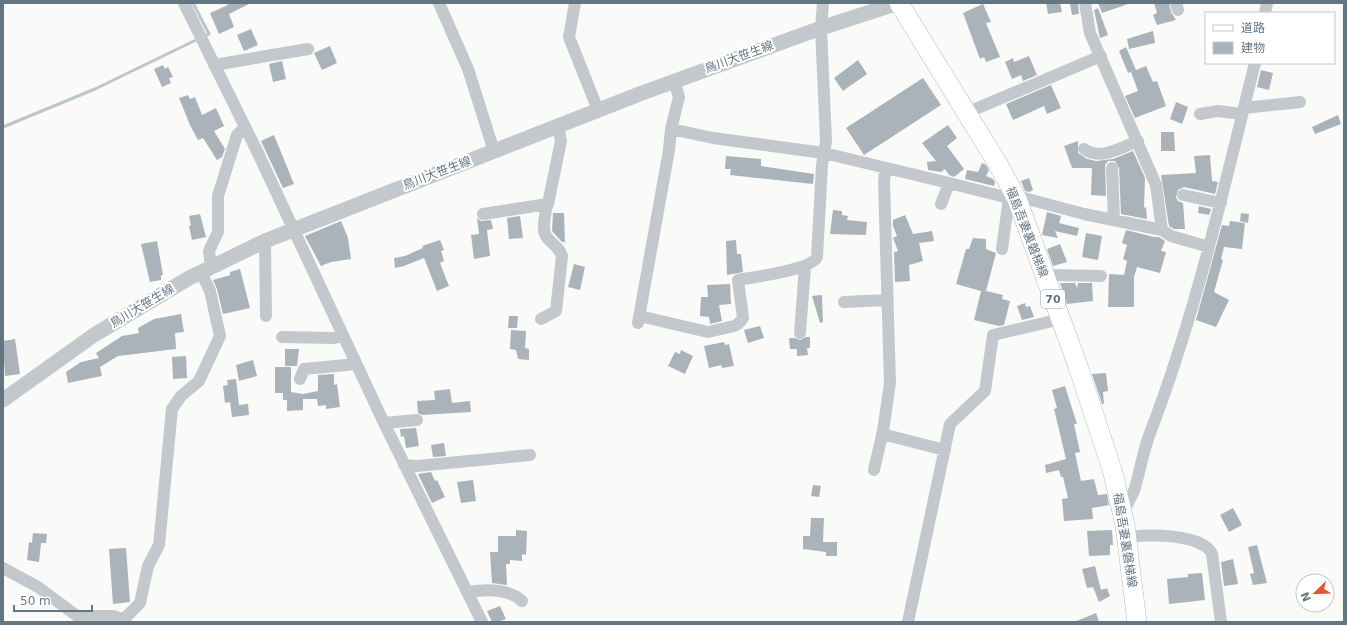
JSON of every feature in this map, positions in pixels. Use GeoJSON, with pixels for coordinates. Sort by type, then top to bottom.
{"type":"FeatureCollection","features":[{"type":"Feature","properties":{"kind":"main road","name":"福島吾妻裏磐梯線"},"geometry":{"type":"LineString","coordinates":[[898,3],[998,164],[1061,319],[1100,431],[1122,512],[1127,538],[1136,622]]}},
{"type":"Feature","properties":{"kind":"street"},"geometry":{"type":"LineString","coordinates":[[184,3],[245,127],[404,465],[482,622]]}},
{"type":"Feature","properties":{"kind":"street"},"geometry":{"type":"LineString","coordinates":[[439,3],[468,69],[494,151]]}},
{"type":"Feature","properties":{"kind":"street"},"geometry":{"type":"LineString","coordinates":[[575,3],[569,37],[598,110]]}},
{"type":"Feature","properties":{"kind":"street"},"geometry":{"type":"LineString","coordinates":[[674,81],[679,97],[671,129],[669,150],[638,319],[708,332],[734,326],[743,318],[738,280],[805,267],[810,265],[817,257],[826,141],[822,28],[823,3]]}},
{"type":"Feature","properties":{"kind":"street","name":"鳥川大笹生線"},"geometry":{"type":"LineString","coordinates":[[3,400],[94,335],[206,270],[265,241],[674,81],[822,28],[898,3]]}},
{"type":"Feature","properties":{"kind":"street"},"geometry":{"type":"LineString","coordinates":[[1085,3],[1090,33],[1156,185],[1162,230]]}},
{"type":"Feature","properties":{"kind":"street"},"geometry":{"type":"LineString","coordinates":[[214,65],[308,49]]}},
{"type":"Feature","properties":{"kind":"street"},"geometry":{"type":"LineString","coordinates":[[966,113],[1062,74],[1101,56]]}},
{"type":"Feature","properties":{"kind":"street"},"geometry":{"type":"LineString","coordinates":[[1122,512],[1134,492],[1148,440],[1171,376],[1221,203],[1255,64]]}},
{"type":"Feature","properties":{"kind":"street"},"geometry":{"type":"LineString","coordinates":[[1200,114],[1218,111],[1243,111],[1300,102]]}},
{"type":"Feature","properties":{"kind":"street"},"geometry":{"type":"LineString","coordinates":[[541,319],[556,311],[562,256],[559,248],[545,235],[546,204],[548,204],[561,141],[558,126]]}},
{"type":"Feature","properties":{"kind":"street"},"geometry":{"type":"LineString","coordinates":[[3,568],[38,587],[76,616],[114,616],[121,620],[140,602],[148,566],[159,545],[172,409],[181,396],[199,381],[220,336],[206,270],[210,251],[218,232],[218,196],[237,135],[245,127]]}},
{"type":"Feature","properties":{"kind":"street"},"geometry":{"type":"LineString","coordinates":[[671,129],[713,138],[824,153],[1013,199],[1024,198],[1084,214],[1162,230],[1171,236],[1209,247]]}},
{"type":"Feature","properties":{"kind":"street"},"geometry":{"type":"LineString","coordinates":[[1084,149],[1094,153],[1105,153],[1138,141]]}},
{"type":"Feature","properties":{"kind":"street"},"geometry":{"type":"LineString","coordinates":[[1112,168],[1114,219]]}},
{"type":"Feature","properties":{"kind":"street"},"geometry":{"type":"LineString","coordinates":[[874,470],[882,434],[890,383],[884,182],[885,169]]}},
{"type":"Feature","properties":{"kind":"street"},"geometry":{"type":"LineString","coordinates":[[941,204],[948,183]]}},
{"type":"Feature","properties":{"kind":"street"},"geometry":{"type":"LineString","coordinates":[[1183,195],[1221,203]]}},
{"type":"Feature","properties":{"kind":"street"},"geometry":{"type":"LineString","coordinates":[[1002,248],[1013,199]]}},
{"type":"Feature","properties":{"kind":"street"},"geometry":{"type":"LineString","coordinates":[[483,214],[546,204]]}},
{"type":"Feature","properties":{"kind":"street"},"geometry":{"type":"LineString","coordinates":[[265,241],[266,316]]}},
{"type":"Feature","properties":{"kind":"street"},"geometry":{"type":"LineString","coordinates":[[800,333],[805,267]]}},
{"type":"Feature","properties":{"kind":"street"},"geometry":{"type":"LineString","coordinates":[[1044,276],[1101,276]]}},
{"type":"Feature","properties":{"kind":"street"},"geometry":{"type":"LineString","coordinates":[[844,302],[888,300]]}},
{"type":"Feature","properties":{"kind":"street"},"geometry":{"type":"LineString","coordinates":[[908,622],[950,424],[985,391],[990,346],[993,335],[1061,319]]}},
{"type":"Feature","properties":{"kind":"street"},"geometry":{"type":"LineString","coordinates":[[282,337],[334,338],[343,336]]}},
{"type":"Feature","properties":{"kind":"street"},"geometry":{"type":"LineString","coordinates":[[300,379],[304,369],[356,364]]}},
{"type":"Feature","properties":{"kind":"street"},"geometry":{"type":"LineString","coordinates":[[384,423],[417,420]]}},
{"type":"Feature","properties":{"kind":"street"},"geometry":{"type":"LineString","coordinates":[[882,434],[945,450]]}},
{"type":"Feature","properties":{"kind":"street"},"geometry":{"type":"LineString","coordinates":[[404,465],[424,465],[530,455]]}},
{"type":"Feature","properties":{"kind":"street"},"geometry":{"type":"LineString","coordinates":[[1127,538],[1138,535],[1164,535],[1200,543],[1209,548],[1212,554],[1221,622]]}},
{"type":"Feature","properties":{"kind":"street"},"geometry":{"type":"LineString","coordinates":[[468,592],[497,590],[515,595],[522,601]]}},
{"type":"Feature","properties":{"kind":"building"},"geometry":{"type":"Polygon","coordinates":[[[226,3],[251,3],[229,14],[234,27],[219,34],[210,13],[228,5],[226,3]]]}},
{"type":"Feature","properties":{"kind":"building"},"geometry":{"type":"Polygon","coordinates":[[[1046,3],[1060,3],[1062,12],[1048,14],[1046,3]]]}},
{"type":"Feature","properties":{"kind":"building"},"geometry":{"type":"Polygon","coordinates":[[[1078,3],[1079,14],[1072,15],[1070,4],[1078,3]]]}},
{"type":"Feature","properties":{"kind":"building"},"geometry":{"type":"Polygon","coordinates":[[[1098,3],[1128,3],[1128,4],[1102,13],[1098,3]]]}},
{"type":"Feature","properties":{"kind":"building"},"geometry":{"type":"Polygon","coordinates":[[[1154,3],[1169,3],[1171,12],[1176,20],[1157,25],[1153,15],[1157,13],[1154,3]]]}},
{"type":"Feature","properties":{"kind":"building"},"geometry":{"type":"Polygon","coordinates":[[[983,4],[991,22],[986,23],[1000,57],[986,62],[984,57],[980,59],[963,13],[983,4]]]}},
{"type":"Feature","properties":{"kind":"building"},"geometry":{"type":"Polygon","coordinates":[[[1098,8],[1108,35],[1100,38],[1094,10],[1098,8]]]}},
{"type":"Feature","properties":{"kind":"building"},"geometry":{"type":"Polygon","coordinates":[[[251,29],[258,45],[244,51],[237,35],[251,29]]]}},
{"type":"Feature","properties":{"kind":"building"},"geometry":{"type":"Polygon","coordinates":[[[1153,31],[1155,43],[1129,49],[1127,39],[1153,31]]]}},
{"type":"Feature","properties":{"kind":"building"},"geometry":{"type":"Polygon","coordinates":[[[330,46],[337,63],[322,70],[314,53],[330,46]]]}},
{"type":"Feature","properties":{"kind":"building"},"geometry":{"type":"Polygon","coordinates":[[[1126,47],[1136,70],[1128,73],[1119,51],[1126,47]]]}},
{"type":"Feature","properties":{"kind":"building"},"geometry":{"type":"Polygon","coordinates":[[[1029,56],[1037,75],[1023,81],[1021,75],[1012,79],[1005,62],[1013,58],[1014,62],[1029,56]]]}},
{"type":"Feature","properties":{"kind":"building"},"geometry":{"type":"Polygon","coordinates":[[[858,60],[867,74],[843,91],[834,78],[858,60]]]}},
{"type":"Feature","properties":{"kind":"building"},"geometry":{"type":"Polygon","coordinates":[[[282,61],[286,79],[273,82],[269,64],[282,61]]]}},
{"type":"Feature","properties":{"kind":"building"},"geometry":{"type":"Polygon","coordinates":[[[163,65],[165,69],[168,67],[173,77],[169,78],[171,83],[162,87],[154,69],[163,65]]]}},
{"type":"Feature","properties":{"kind":"building"},"geometry":{"type":"Polygon","coordinates":[[[1146,66],[1153,82],[1157,81],[1166,106],[1135,118],[1125,96],[1138,91],[1131,72],[1146,66]]]}},
{"type":"Feature","properties":{"kind":"building"},"geometry":{"type":"Polygon","coordinates":[[[1261,70],[1273,73],[1269,90],[1257,87],[1261,70]]]}},
{"type":"Feature","properties":{"kind":"building"},"geometry":{"type":"Polygon","coordinates":[[[923,78],[941,105],[864,155],[846,128],[923,78]]]}},
{"type":"Feature","properties":{"kind":"building"},"geometry":{"type":"Polygon","coordinates":[[[1051,85],[1061,108],[1047,114],[1044,106],[1013,120],[1006,104],[1051,85]]]}},
{"type":"Feature","properties":{"kind":"building"},"geometry":{"type":"Polygon","coordinates":[[[188,95],[190,99],[195,97],[202,115],[216,108],[224,126],[214,131],[225,149],[222,157],[217,160],[203,138],[198,140],[190,125],[179,98],[188,95]]]}},
{"type":"Feature","properties":{"kind":"building"},"geometry":{"type":"Polygon","coordinates":[[[1176,102],[1188,107],[1182,124],[1170,119],[1176,102]]]}},
{"type":"Feature","properties":{"kind":"building"},"geometry":{"type":"Polygon","coordinates":[[[1338,115],[1341,124],[1315,134],[1312,127],[1338,115]]]}},
{"type":"Feature","properties":{"kind":"building"},"geometry":{"type":"Polygon","coordinates":[[[948,125],[957,138],[947,146],[964,169],[954,177],[949,175],[945,169],[941,172],[928,170],[927,162],[936,161],[922,143],[948,125]]]}},
{"type":"Feature","properties":{"kind":"building"},"geometry":{"type":"Polygon","coordinates":[[[1161,132],[1174,132],[1175,151],[1161,151],[1161,132]]]}},
{"type":"Feature","properties":{"kind":"building"},"geometry":{"type":"Polygon","coordinates":[[[274,135],[294,184],[283,188],[261,141],[274,135]]]}},
{"type":"Feature","properties":{"kind":"building"},"geometry":{"type":"Polygon","coordinates":[[[1078,141],[1078,153],[1087,159],[1096,161],[1113,159],[1133,151],[1145,178],[1144,208],[1146,207],[1147,219],[1121,214],[1119,168],[1115,161],[1108,161],[1105,165],[1106,196],[1091,195],[1092,168],[1072,168],[1064,146],[1078,141]]]}},
{"type":"Feature","properties":{"kind":"building"},"geometry":{"type":"Polygon","coordinates":[[[1210,155],[1212,181],[1218,182],[1215,194],[1184,187],[1178,190],[1176,197],[1178,201],[1183,203],[1185,229],[1174,229],[1169,226],[1161,175],[1196,173],[1194,156],[1210,155]]]}},
{"type":"Feature","properties":{"kind":"building"},"geometry":{"type":"Polygon","coordinates":[[[726,156],[761,159],[761,166],[814,174],[813,184],[730,175],[731,169],[725,169],[726,156]]]}},
{"type":"Feature","properties":{"kind":"building"},"geometry":{"type":"Polygon","coordinates":[[[982,163],[986,165],[989,170],[986,176],[993,179],[995,182],[994,186],[965,179],[967,170],[978,172],[982,163]]]}},
{"type":"Feature","properties":{"kind":"building"},"geometry":{"type":"Polygon","coordinates":[[[1029,178],[1033,190],[1029,192],[1025,191],[1021,181],[1029,178]]]}},
{"type":"Feature","properties":{"kind":"building"},"geometry":{"type":"Polygon","coordinates":[[[1199,206],[1211,209],[1209,215],[1198,213],[1199,206]]]}},
{"type":"Feature","properties":{"kind":"building"},"geometry":{"type":"Polygon","coordinates":[[[833,210],[842,211],[842,215],[848,216],[847,220],[867,222],[866,235],[830,234],[833,210]]]}},
{"type":"Feature","properties":{"kind":"building"},"geometry":{"type":"Polygon","coordinates":[[[1047,212],[1061,216],[1059,223],[1079,228],[1077,236],[1055,231],[1058,238],[1042,235],[1047,212]]]}},
{"type":"Feature","properties":{"kind":"building"},"geometry":{"type":"Polygon","coordinates":[[[553,213],[564,213],[565,242],[562,242],[552,231],[553,213]]]}},
{"type":"Feature","properties":{"kind":"building"},"geometry":{"type":"Polygon","coordinates":[[[1241,213],[1249,214],[1248,223],[1240,221],[1241,213]]]}},
{"type":"Feature","properties":{"kind":"building"},"geometry":{"type":"Polygon","coordinates":[[[200,214],[206,237],[192,240],[189,226],[191,225],[189,216],[200,214]]]}},
{"type":"Feature","properties":{"kind":"building"},"geometry":{"type":"Polygon","coordinates":[[[905,215],[913,234],[932,231],[934,241],[919,243],[923,261],[909,265],[910,281],[895,282],[894,252],[898,251],[893,238],[897,236],[893,226],[893,220],[905,215]]]}},
{"type":"Feature","properties":{"kind":"building"},"geometry":{"type":"Polygon","coordinates":[[[520,216],[523,238],[509,239],[507,218],[520,216]]]}},
{"type":"Feature","properties":{"kind":"building"},"geometry":{"type":"Polygon","coordinates":[[[477,218],[481,221],[491,220],[493,229],[487,230],[490,256],[474,259],[471,235],[479,234],[477,218]]]}},
{"type":"Feature","properties":{"kind":"building"},"geometry":{"type":"Polygon","coordinates":[[[341,221],[348,238],[351,259],[331,262],[321,266],[305,236],[341,221]]]}},
{"type":"Feature","properties":{"kind":"building"},"geometry":{"type":"Polygon","coordinates":[[[1230,221],[1245,223],[1242,249],[1224,247],[1221,259],[1223,260],[1214,292],[1229,300],[1216,327],[1196,320],[1222,225],[1229,226],[1230,221]]]}},
{"type":"Feature","properties":{"kind":"building"},"geometry":{"type":"Polygon","coordinates":[[[1126,230],[1159,237],[1165,241],[1161,251],[1166,252],[1160,273],[1137,267],[1134,277],[1134,307],[1108,307],[1109,274],[1124,275],[1127,261],[1123,259],[1127,245],[1122,243],[1126,230]]]}},
{"type":"Feature","properties":{"kind":"building"},"geometry":{"type":"Polygon","coordinates":[[[1086,233],[1102,236],[1098,260],[1082,257],[1086,233]]]}},
{"type":"Feature","properties":{"kind":"building"},"geometry":{"type":"Polygon","coordinates":[[[973,238],[986,239],[986,249],[996,253],[986,291],[1003,295],[1002,299],[1010,301],[1004,325],[999,326],[974,320],[981,291],[956,284],[966,249],[969,249],[973,238]]]}},
{"type":"Feature","properties":{"kind":"building"},"geometry":{"type":"Polygon","coordinates":[[[440,240],[444,250],[441,251],[444,261],[440,263],[449,286],[437,291],[424,258],[395,268],[394,258],[405,256],[423,248],[422,246],[440,240]]]}},
{"type":"Feature","properties":{"kind":"building"},"geometry":{"type":"Polygon","coordinates":[[[736,240],[737,254],[741,254],[743,272],[727,275],[726,241],[736,240]]]}},
{"type":"Feature","properties":{"kind":"building"},"geometry":{"type":"Polygon","coordinates":[[[157,241],[163,275],[161,275],[161,280],[150,282],[141,244],[157,241]]]}},
{"type":"Feature","properties":{"kind":"building"},"geometry":{"type":"Polygon","coordinates":[[[1060,244],[1067,262],[1053,266],[1047,249],[1060,244]]]}},
{"type":"Feature","properties":{"kind":"building"},"geometry":{"type":"Polygon","coordinates":[[[574,264],[585,267],[580,290],[568,287],[574,264]]]}},
{"type":"Feature","properties":{"kind":"building"},"geometry":{"type":"Polygon","coordinates":[[[240,269],[250,308],[223,314],[217,289],[213,280],[230,275],[230,272],[240,269]]]}},
{"type":"Feature","properties":{"kind":"building"},"geometry":{"type":"Polygon","coordinates":[[[1060,283],[1075,283],[1077,288],[1078,283],[1092,283],[1093,301],[1067,304],[1060,283]]]}},
{"type":"Feature","properties":{"kind":"building"},"geometry":{"type":"Polygon","coordinates":[[[730,284],[731,304],[719,305],[722,321],[710,324],[709,317],[700,316],[701,297],[708,297],[707,285],[730,284]]]}},
{"type":"Feature","properties":{"kind":"building"},"geometry":{"type":"Polygon","coordinates":[[[822,295],[823,322],[820,323],[812,296],[822,295]]]}},
{"type":"Feature","properties":{"kind":"building"},"geometry":{"type":"Polygon","coordinates":[[[1025,303],[1026,307],[1030,306],[1034,317],[1022,320],[1017,306],[1025,303]]]}},
{"type":"Feature","properties":{"kind":"building"},"geometry":{"type":"Polygon","coordinates":[[[181,314],[184,332],[175,333],[176,349],[118,356],[100,367],[102,376],[68,383],[66,372],[81,362],[99,358],[96,353],[122,336],[139,333],[138,328],[154,319],[181,314]]]}},
{"type":"Feature","properties":{"kind":"building"},"geometry":{"type":"Polygon","coordinates":[[[509,316],[518,316],[517,328],[508,328],[509,316]]]}},
{"type":"Feature","properties":{"kind":"building"},"geometry":{"type":"Polygon","coordinates":[[[760,326],[764,338],[748,343],[744,330],[760,326]]]}},
{"type":"Feature","properties":{"kind":"building"},"geometry":{"type":"Polygon","coordinates":[[[511,330],[526,331],[525,348],[529,349],[529,360],[518,359],[516,350],[510,349],[511,330]]]}},
{"type":"Feature","properties":{"kind":"building"},"geometry":{"type":"Polygon","coordinates":[[[810,337],[810,348],[807,348],[808,355],[797,356],[797,349],[790,349],[789,338],[800,340],[810,337]]]}},
{"type":"Feature","properties":{"kind":"building"},"geometry":{"type":"Polygon","coordinates":[[[15,339],[20,374],[5,376],[3,341],[15,339]]]}},
{"type":"Feature","properties":{"kind":"building"},"geometry":{"type":"Polygon","coordinates":[[[724,342],[725,345],[729,344],[734,366],[722,368],[721,365],[709,368],[704,346],[724,342]]]}},
{"type":"Feature","properties":{"kind":"building"},"geometry":{"type":"Polygon","coordinates":[[[285,349],[299,349],[297,366],[285,366],[285,349]]]}},
{"type":"Feature","properties":{"kind":"building"},"geometry":{"type":"Polygon","coordinates":[[[681,350],[693,356],[685,374],[668,366],[675,352],[680,354],[681,350]]]}},
{"type":"Feature","properties":{"kind":"building"},"geometry":{"type":"Polygon","coordinates":[[[186,356],[187,378],[173,379],[172,357],[186,356]]]}},
{"type":"Feature","properties":{"kind":"building"},"geometry":{"type":"Polygon","coordinates":[[[253,360],[257,376],[239,381],[236,365],[253,360]]]}},
{"type":"Feature","properties":{"kind":"building"},"geometry":{"type":"Polygon","coordinates":[[[275,367],[291,367],[291,392],[303,394],[318,391],[318,375],[334,374],[334,385],[337,384],[340,407],[326,409],[326,405],[318,406],[317,399],[303,399],[303,410],[287,411],[287,400],[283,400],[283,393],[275,393],[275,367]]]}},
{"type":"Feature","properties":{"kind":"building"},"geometry":{"type":"Polygon","coordinates":[[[1106,373],[1108,391],[1103,392],[1104,404],[1102,404],[1092,374],[1106,373]]]}},
{"type":"Feature","properties":{"kind":"building"},"geometry":{"type":"Polygon","coordinates":[[[236,379],[239,405],[248,404],[249,415],[232,417],[230,402],[225,403],[223,386],[228,385],[227,380],[236,379]]]}},
{"type":"Feature","properties":{"kind":"building"},"geometry":{"type":"Polygon","coordinates":[[[1065,386],[1077,424],[1074,424],[1080,452],[1075,453],[1081,481],[1094,479],[1098,495],[1107,494],[1109,505],[1092,508],[1093,519],[1064,521],[1062,499],[1068,498],[1063,477],[1061,477],[1059,470],[1046,473],[1045,465],[1066,459],[1054,409],[1057,408],[1052,390],[1065,386]]]}},
{"type":"Feature","properties":{"kind":"building"},"geometry":{"type":"Polygon","coordinates":[[[450,389],[452,403],[470,401],[471,412],[422,415],[418,413],[417,401],[435,400],[434,391],[450,389]]]}},
{"type":"Feature","properties":{"kind":"building"},"geometry":{"type":"Polygon","coordinates":[[[416,428],[419,446],[406,448],[404,436],[401,437],[400,429],[416,428]]]}},
{"type":"Feature","properties":{"kind":"building"},"geometry":{"type":"Polygon","coordinates":[[[444,443],[446,456],[433,457],[431,445],[444,443]]]}},
{"type":"Feature","properties":{"kind":"building"},"geometry":{"type":"Polygon","coordinates":[[[431,472],[435,481],[437,480],[445,497],[432,503],[418,474],[431,472]]]}},
{"type":"Feature","properties":{"kind":"building"},"geometry":{"type":"Polygon","coordinates":[[[473,480],[476,501],[461,503],[457,482],[473,480]]]}},
{"type":"Feature","properties":{"kind":"building"},"geometry":{"type":"Polygon","coordinates":[[[813,485],[821,486],[819,497],[811,496],[813,485]]]}},
{"type":"Feature","properties":{"kind":"building"},"geometry":{"type":"Polygon","coordinates":[[[1233,508],[1242,525],[1229,532],[1220,515],[1233,508]]]}},
{"type":"Feature","properties":{"kind":"building"},"geometry":{"type":"Polygon","coordinates":[[[811,518],[824,518],[823,542],[837,542],[837,556],[826,556],[826,552],[803,549],[803,536],[810,536],[811,518]]]}},
{"type":"Feature","properties":{"kind":"building"},"geometry":{"type":"Polygon","coordinates":[[[516,530],[527,531],[526,555],[522,554],[522,561],[510,560],[510,564],[506,564],[507,585],[492,583],[490,552],[498,552],[498,536],[516,536],[516,530]]]}},
{"type":"Feature","properties":{"kind":"building"},"geometry":{"type":"Polygon","coordinates":[[[1112,530],[1113,545],[1110,545],[1110,555],[1089,556],[1087,531],[1112,530]]]}},
{"type":"Feature","properties":{"kind":"building"},"geometry":{"type":"Polygon","coordinates":[[[33,533],[47,534],[46,543],[41,543],[39,562],[27,560],[29,542],[32,543],[33,533]]]}},
{"type":"Feature","properties":{"kind":"building"},"geometry":{"type":"Polygon","coordinates":[[[1257,545],[1267,583],[1253,585],[1250,574],[1254,573],[1248,547],[1257,545]]]}},
{"type":"Feature","properties":{"kind":"building"},"geometry":{"type":"Polygon","coordinates":[[[126,548],[130,602],[113,604],[109,549],[126,548]]]}},
{"type":"Feature","properties":{"kind":"building"},"geometry":{"type":"Polygon","coordinates":[[[1233,559],[1238,584],[1224,586],[1221,562],[1233,559]]]}},
{"type":"Feature","properties":{"kind":"building"},"geometry":{"type":"Polygon","coordinates":[[[1095,566],[1101,590],[1107,588],[1110,596],[1099,602],[1093,587],[1087,588],[1082,569],[1095,566]]]}},
{"type":"Feature","properties":{"kind":"building"},"geometry":{"type":"Polygon","coordinates":[[[1202,573],[1205,600],[1169,604],[1167,579],[1188,577],[1188,574],[1202,573]]]}},
{"type":"Feature","properties":{"kind":"building"},"geometry":{"type":"Polygon","coordinates":[[[500,606],[506,619],[498,622],[492,622],[487,611],[500,606]]]}},
{"type":"Feature","properties":{"kind":"building"},"geometry":{"type":"Polygon","coordinates":[[[1096,613],[1099,622],[1074,622],[1096,613]]]}},
{"type":"Feature","properties":{"kind":"waterway"},"geometry":{"type":"LineString","coordinates":[[193,3],[209,34],[203,37]]}},
{"type":"Feature","properties":{"kind":"waterway"},"geometry":{"type":"LineString","coordinates":[[3,127],[95,89],[198,39]]}}]}
